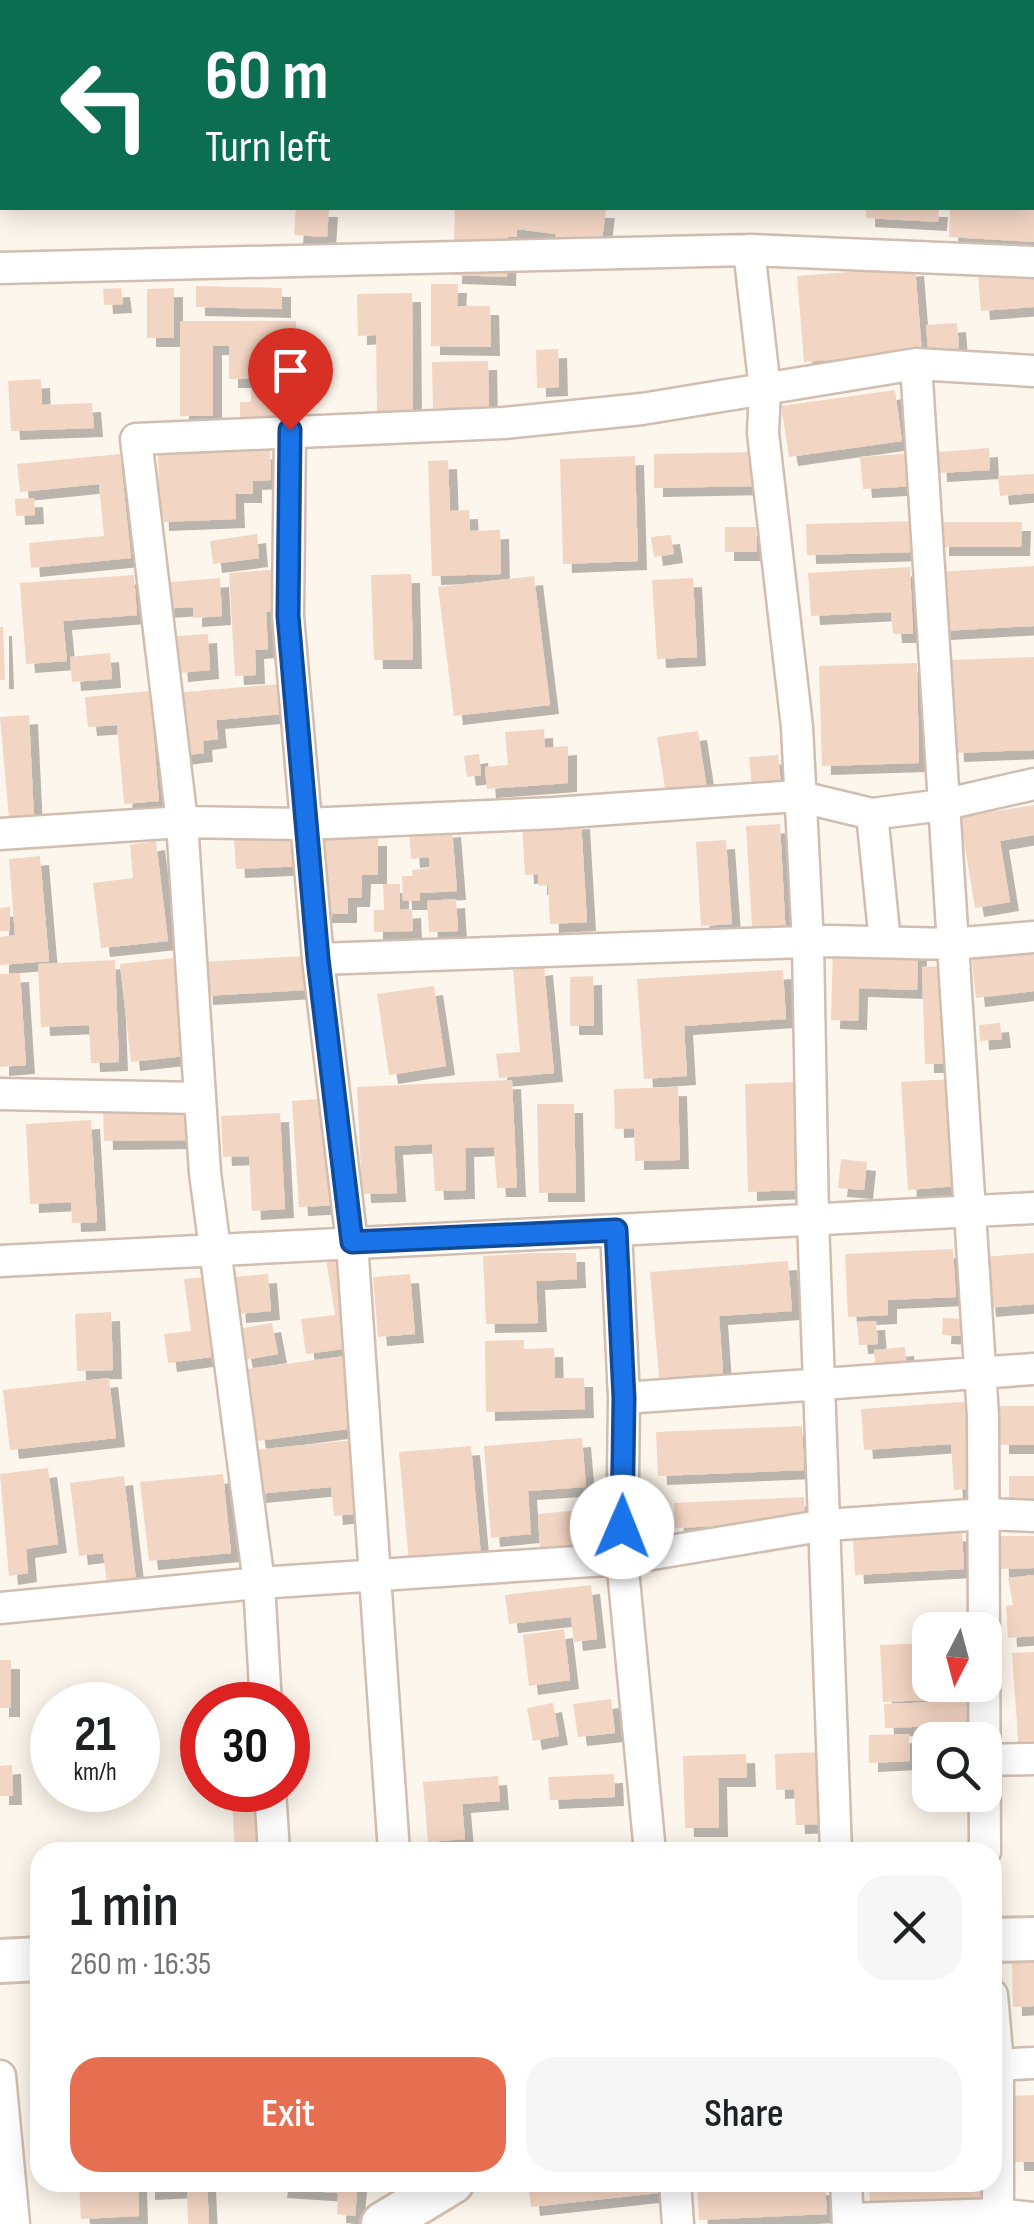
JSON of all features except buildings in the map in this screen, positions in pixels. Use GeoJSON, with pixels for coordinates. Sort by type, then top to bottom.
{"type":"FeatureCollection","features":[{"type":"Feature","properties":{"kind":"street"},"geometry":{"type":"LineString","coordinates":[[748,250],[766,389],[763,433],[797,727],[797,796],[808,944],[813,1219],[836,1842]]}},
{"type":"Feature","properties":{"kind":"street"},"geometry":{"type":"LineString","coordinates":[[0,268],[748,250],[1034,262]]}},
{"type":"Feature","properties":{"kind":"street"},"geometry":{"type":"LineString","coordinates":[[916,364],[980,1372],[986,1722]]}},
{"type":"Feature","properties":{"kind":"street"},"geometry":{"type":"LineString","coordinates":[[265,1682],[259,1582],[198,1098],[182,822],[136,439],[504,423],[642,409],[916,364],[1034,371]]}},
{"type":"Feature","properties":{"kind":"street"},"geometry":{"type":"LineString","coordinates":[[290,430],[288,616],[318,959],[352,1242],[393,1842]]}},
{"type":"Feature","properties":{"kind":"street"},"geometry":{"type":"LineString","coordinates":[[0,834],[182,822],[305,824],[797,796],[872,814],[942,805],[1034,784]]}},
{"type":"Feature","properties":{"kind":"street"},"geometry":{"type":"LineString","coordinates":[[872,814],[885,942]]}},
{"type":"Feature","properties":{"kind":"street"},"geometry":{"type":"LineString","coordinates":[[318,959],[885,942],[951,944],[1034,937]]}},
{"type":"Feature","properties":{"kind":"street"},"geometry":{"type":"LineString","coordinates":[[0,1094],[198,1098]]}},
{"type":"Feature","properties":{"kind":"street"},"geometry":{"type":"LineString","coordinates":[[0,1261],[1034,1208]]}},
{"type":"Feature","properties":{"kind":"street"},"geometry":{"type":"LineString","coordinates":[[616,1230],[624,1398],[622,1559],[649,1842]]}},
{"type":"Feature","properties":{"kind":"street"},"geometry":{"type":"LineString","coordinates":[[624,1398],[1034,1369]]}},
{"type":"Feature","properties":{"kind":"street"},"geometry":{"type":"LineString","coordinates":[[0,1608],[259,1582],[622,1559],[826,1525],[985,1514],[1034,1516]]}},
{"type":"Feature","properties":{"kind":"street"},"geometry":{"type":"LineString","coordinates":[[1002,1759],[1034,1758]]}},
{"type":"Feature","properties":{"kind":"street"},"geometry":{"type":"LineString","coordinates":[[271,1812],[273,1842]]}},
{"type":"Feature","properties":{"kind":"street"},"geometry":{"type":"LineString","coordinates":[[985,1812],[985,1842]]}},
{"type":"Feature","properties":{"kind":"street"},"geometry":{"type":"LineString","coordinates":[[1002,1940],[1034,1939]]}},
{"type":"Feature","properties":{"kind":"street"},"geometry":{"type":"LineString","coordinates":[[0,1961],[30,1960]]}},
{"type":"Feature","properties":{"kind":"street"},"geometry":{"type":"LineString","coordinates":[[1002,2065],[1034,2063]]}},
{"type":"Feature","properties":{"kind":"street"},"geometry":{"type":"LineString","coordinates":[[0,2076],[14,2224]]}},
{"type":"Feature","properties":{"kind":"street"},"geometry":{"type":"LineString","coordinates":[[383,2224],[436,2192]]}},
{"type":"Feature","properties":{"kind":"street"},"geometry":{"type":"LineString","coordinates":[[676,2192],[678,2224]]}},
{"type":"Feature","properties":{"kind":"street"},"geometry":{"type":"LineString","coordinates":[[846,2192],[848,2222],[1034,2218]]}},
{"type":"Feature","properties":{"kind":"street"},"geometry":{"type":"LineString","coordinates":[[998,2192],[999,2219]]}},
{"type":"Feature","properties":{"kind":"route"},"geometry":{"type":"LineString","coordinates":[[290,430],[288,616],[318,959],[352,1242],[616,1230],[624,1398],[622,1527]]}}]}
